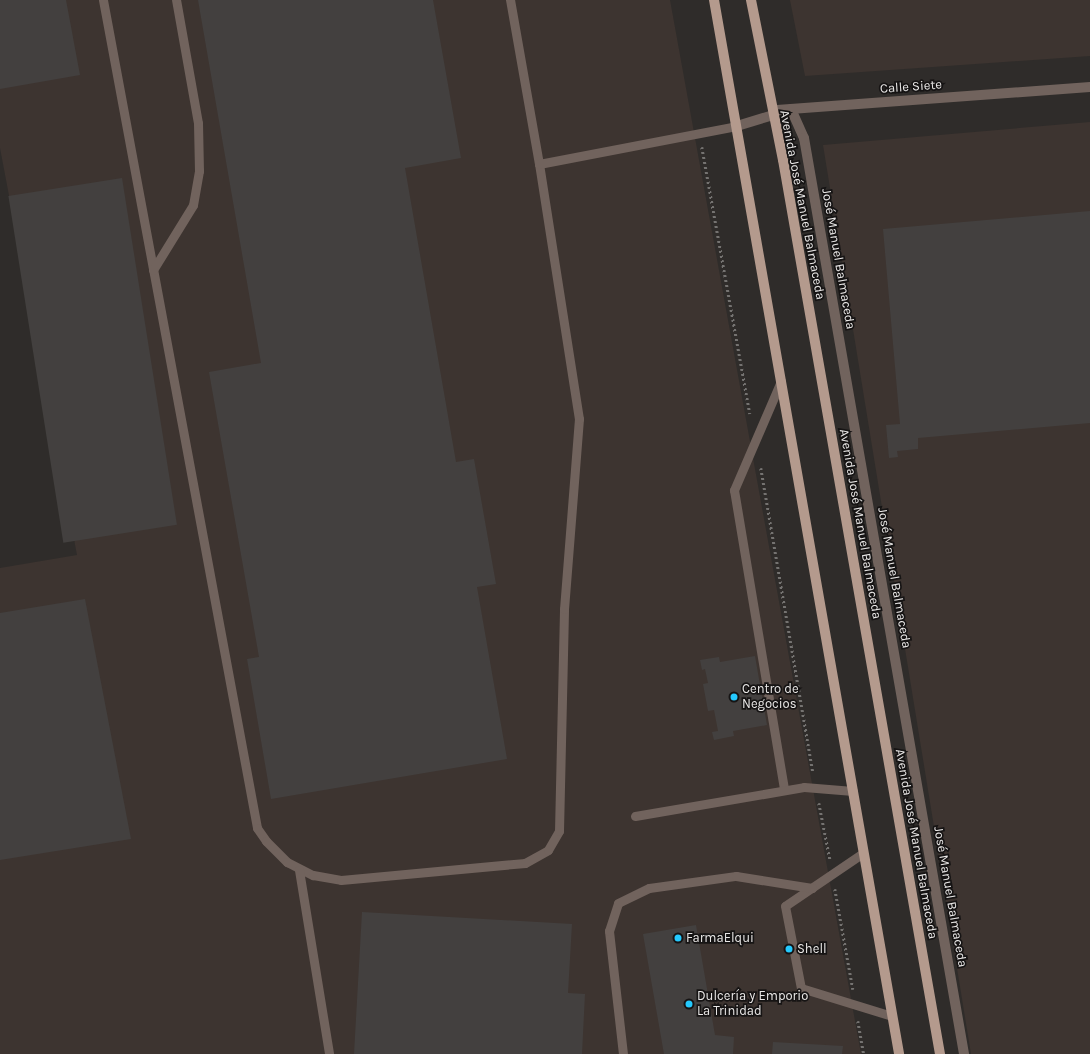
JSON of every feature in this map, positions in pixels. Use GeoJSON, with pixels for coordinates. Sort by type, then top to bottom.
{"type":"FeatureCollection","features":[{"type":"Feature","properties":{"kind":"main road"},"geometry":{"type":"LineString","coordinates":[[714,0],[899,1054]]}},
{"type":"Feature","properties":{"kind":"main road","name":"Avenida José Manuel Balmaceda"},"geometry":{"type":"LineString","coordinates":[[751,0],[772,115],[784,167],[940,1054]]}},
{"type":"Feature","properties":{"kind":"street","name":"Calle Siete"},"geometry":{"type":"LineString","coordinates":[[736,126],[772,115],[777,110],[1090,87]]}},
{"type":"Feature","properties":{"kind":"street","name":"José Manuel Balmaceda"},"geometry":{"type":"LineString","coordinates":[[791,109],[804,138],[964,1054]]}},
{"type":"Feature","properties":{"kind":"lane"},"geometry":{"type":"LineString","coordinates":[[103,0],[257,828],[275,852],[299,870],[326,879],[341,880],[525,864],[548,850],[559,831],[564,609],[579,419],[539,164],[510,0]]}},
{"type":"Feature","properties":{"kind":"lane"},"geometry":{"type":"LineString","coordinates":[[153,270],[193,205],[199,171],[198,123],[176,0]]}},
{"type":"Feature","properties":{"kind":"lane"},"geometry":{"type":"LineString","coordinates":[[539,164],[736,126]]}},
{"type":"Feature","properties":{"kind":"lane"},"geometry":{"type":"LineString","coordinates":[[781,380],[756,442],[734,490],[784,790]]}},
{"type":"Feature","properties":{"kind":"lane"},"geometry":{"type":"LineString","coordinates":[[635,816],[784,790],[816,788],[853,791]]}},
{"type":"Feature","properties":{"kind":"lane"},"geometry":{"type":"LineString","coordinates":[[863,853],[785,906],[801,988],[892,1016]]}},
{"type":"Feature","properties":{"kind":"lane"},"geometry":{"type":"LineString","coordinates":[[299,870],[329,1054]]}},
{"type":"Feature","properties":{"kind":"lane"},"geometry":{"type":"LineString","coordinates":[[623,1054],[609,931],[618,903],[649,888],[736,876],[812,888]]}},
{"type":"Feature","properties":{"kind":"path"},"geometry":{"type":"LineString","coordinates":[[700,133],[745,395],[756,442],[864,1054]]}},
{"type":"Feature","properties":{"kind":"shaded area"},"geometry":{"type":"Polygon","coordinates":[[[0,0],[670,0],[861,1054],[0,1054],[0,568],[77,555],[0,148],[0,0]]]}},
{"type":"Feature","properties":{"kind":"shaded area"},"geometry":{"type":"Polygon","coordinates":[[[790,0],[1090,0],[1090,56],[805,76],[790,0]]]}},
{"type":"Feature","properties":{"kind":"shaded area"},"geometry":{"type":"Polygon","coordinates":[[[1090,122],[1090,1054],[971,1054],[823,145],[1090,122]]]}},
{"type":"Feature","properties":{"kind":"building"},"geometry":{"type":"Polygon","coordinates":[[[0,0],[66,0],[80,75],[0,89],[0,0]]]}},
{"type":"Feature","properties":{"kind":"building"},"geometry":{"type":"Polygon","coordinates":[[[198,0],[433,0],[461,158],[405,168],[456,462],[474,459],[496,584],[477,587],[507,759],[271,799],[247,659],[259,657],[209,372],[261,363],[198,0]]]}},
{"type":"Feature","properties":{"kind":"building"},"geometry":{"type":"Polygon","coordinates":[[[122,178],[177,525],[63,543],[8,196],[122,178]]]}},
{"type":"Feature","properties":{"kind":"building"},"geometry":{"type":"Polygon","coordinates":[[[1090,211],[1090,423],[918,438],[918,449],[897,451],[898,457],[889,458],[886,425],[900,424],[883,229],[1090,211]]]}},
{"type":"Feature","properties":{"kind":"building"},"geometry":{"type":"Polygon","coordinates":[[[85,599],[131,839],[0,860],[0,613],[85,599]]]}},
{"type":"Feature","properties":{"kind":"building","name":"Centro de Negocios"},"geometry":{"type":"Polygon","coordinates":[[[755,656],[767,725],[733,731],[734,736],[714,740],[712,732],[718,731],[714,710],[708,711],[703,684],[708,683],[705,669],[702,670],[700,660],[719,657],[720,662],[755,656]]]}},
{"type":"Feature","properties":{"kind":"building"},"geometry":{"type":"Polygon","coordinates":[[[362,912],[572,924],[568,993],[585,994],[582,1054],[354,1054],[362,912]]]}},
{"type":"Feature","properties":{"kind":"building"},"geometry":{"type":"Polygon","coordinates":[[[696,925],[715,1035],[734,1037],[733,1054],[664,1054],[643,934],[696,925]]]}},
{"type":"Feature","properties":{"kind":"building"},"geometry":{"type":"Polygon","coordinates":[[[773,1042],[843,1046],[842,1054],[772,1054],[773,1042]]]}},
{"type":"Feature","properties":{"kind":"place","name":"Centro de Negocios"},"geometry":{"type":"Point","coordinates":[734,697]}},
{"type":"Feature","properties":{"kind":"place","name":"FarmaElqui"},"geometry":{"type":"Point","coordinates":[678,938]}},
{"type":"Feature","properties":{"kind":"place","name":"Shell"},"geometry":{"type":"Point","coordinates":[789,949]}},
{"type":"Feature","properties":{"kind":"place","name":"Dulcería y Emporio La Trinidad"},"geometry":{"type":"Point","coordinates":[689,1004]}}]}
